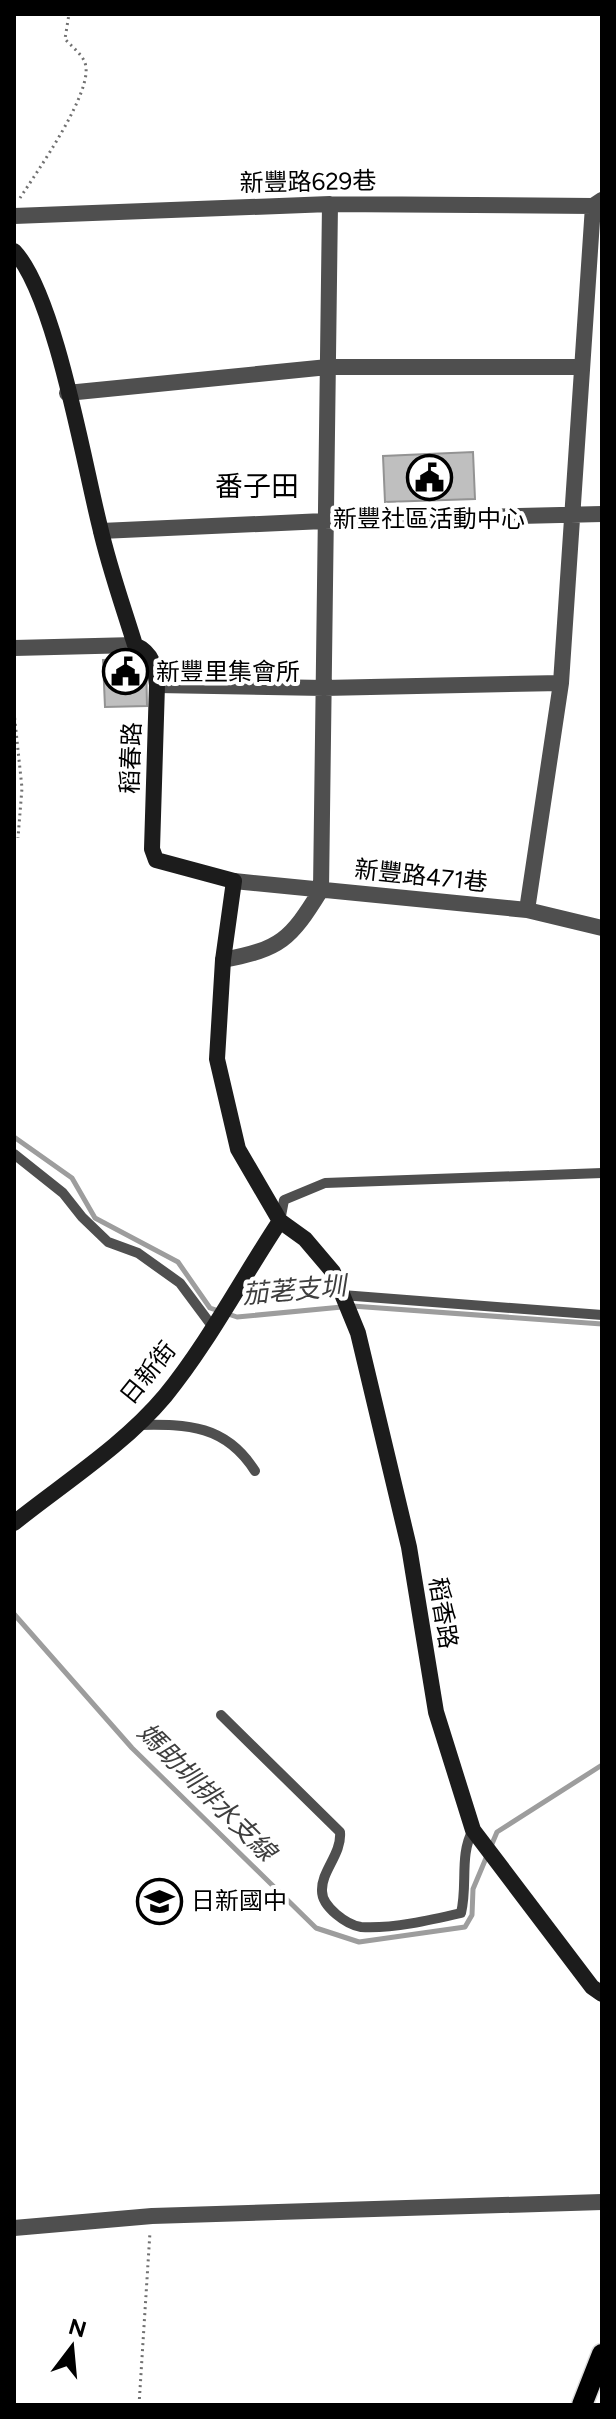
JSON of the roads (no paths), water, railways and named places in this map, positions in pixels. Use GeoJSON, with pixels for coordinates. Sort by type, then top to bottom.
{"type":"FeatureCollection","features":[{"type":"Feature","properties":{"kind":"main road"},"geometry":{"type":"LineString","coordinates":[[582,2405],[602,2354]]}},
{"type":"Feature","properties":{"kind":"street","name":"新豐路629巷"},"geometry":{"type":"LineString","coordinates":[[14,216],[330,204],[598,203]]}},
{"type":"Feature","properties":{"kind":"street"},"geometry":{"type":"LineString","coordinates":[[527,910],[561,683],[582,367],[598,203]]}},
{"type":"Feature","properties":{"kind":"street"},"geometry":{"type":"LineString","coordinates":[[223,960],[265,952],[297,930],[321,890],[330,204]]}},
{"type":"Feature","properties":{"kind":"street","name":"稻春路"},"geometry":{"type":"LineString","coordinates":[[14,251],[32,279],[67,393],[101,531],[135,645],[144,649],[155,663],[152,849],[156,860],[234,881]]}},
{"type":"Feature","properties":{"kind":"street"},"geometry":{"type":"LineString","coordinates":[[67,393],[328,367],[582,367]]}},
{"type":"Feature","properties":{"kind":"street"},"geometry":{"type":"LineString","coordinates":[[101,531],[324,521],[602,514]]}},
{"type":"Feature","properties":{"kind":"street"},"geometry":{"type":"LineString","coordinates":[[14,648],[135,645]]}},
{"type":"Feature","properties":{"kind":"street"},"geometry":{"type":"LineString","coordinates":[[157,685],[324,688],[561,683]]}},
{"type":"Feature","properties":{"kind":"street"},"geometry":{"type":"LineString","coordinates":[[234,881],[223,960],[217,1059],[238,1149],[280,1221]]}},
{"type":"Feature","properties":{"kind":"street","name":"新豐路471巷"},"geometry":{"type":"LineString","coordinates":[[234,881],[527,910],[602,928]]}},
{"type":"Feature","properties":{"kind":"street","name":"稻香路"},"geometry":{"type":"LineString","coordinates":[[280,1221],[305,1239],[333,1272],[358,1333],[409,1547],[436,1712],[473,1830],[592,1987],[602,1994]]}},
{"type":"Feature","properties":{"kind":"street","name":"日新街"},"geometry":{"type":"LineString","coordinates":[[14,1523],[136,1425],[164,1397],[280,1221]]}},
{"type":"Feature","properties":{"kind":"street"},"geometry":{"type":"LineString","coordinates":[[14,2228],[152,2216],[602,2202]]}},
{"type":"Feature","properties":{"kind":"lane"},"geometry":{"type":"LineString","coordinates":[[14,1154],[63,1193],[108,1242],[138,1253],[180,1283],[212,1326]]}},
{"type":"Feature","properties":{"kind":"lane"},"geometry":{"type":"LineString","coordinates":[[280,1221],[284,1200],[325,1183],[602,1173]]}},
{"type":"Feature","properties":{"kind":"lane"},"geometry":{"type":"LineString","coordinates":[[342,1295],[602,1315]]}},
{"type":"Feature","properties":{"kind":"lane"},"geometry":{"type":"LineString","coordinates":[[136,1425],[185,1425],[215,1434],[241,1448],[255,1471]]}},
{"type":"Feature","properties":{"kind":"lane"},"geometry":{"type":"LineString","coordinates":[[221,1715],[340,1832],[341,1843],[321,1887],[323,1900],[334,1912],[359,1927],[461,1913],[465,1897],[465,1843],[473,1830]]}},
{"type":"Feature","properties":{"kind":"waterway","name":"茄荖支圳"},"geometry":{"type":"LineString","coordinates":[[14,1137],[72,1178],[95,1218],[178,1262],[210,1308],[237,1317],[342,1307]]}},
{"type":"Feature","properties":{"kind":"waterway","name":"茄荖支圳"},"geometry":{"type":"LineString","coordinates":[[352,1306],[602,1324]]}},
{"type":"Feature","properties":{"kind":"waterway","name":"媽助圳排水支線"},"geometry":{"type":"LineString","coordinates":[[14,1614],[132,1748],[316,1928],[359,1942],[465,1927],[472,1915],[473,1889],[497,1832],[602,1765]]}},
{"type":"Feature","properties":{"kind":"place","name":"新豐社區活動中心"},"geometry":{"type":"Point","coordinates":[429,477]}},
{"type":"Feature","properties":{"kind":"place","name":"新豐里集會所"},"geometry":{"type":"Point","coordinates":[125,672]}},
{"type":"Feature","properties":{"kind":"place","name":"日新國中"},"geometry":{"type":"Point","coordinates":[160,1901]}},
{"type":"Feature","properties":{"kind":"district","name":"番子田"},"geometry":{"type":"Point","coordinates":[257,486]}}]}
